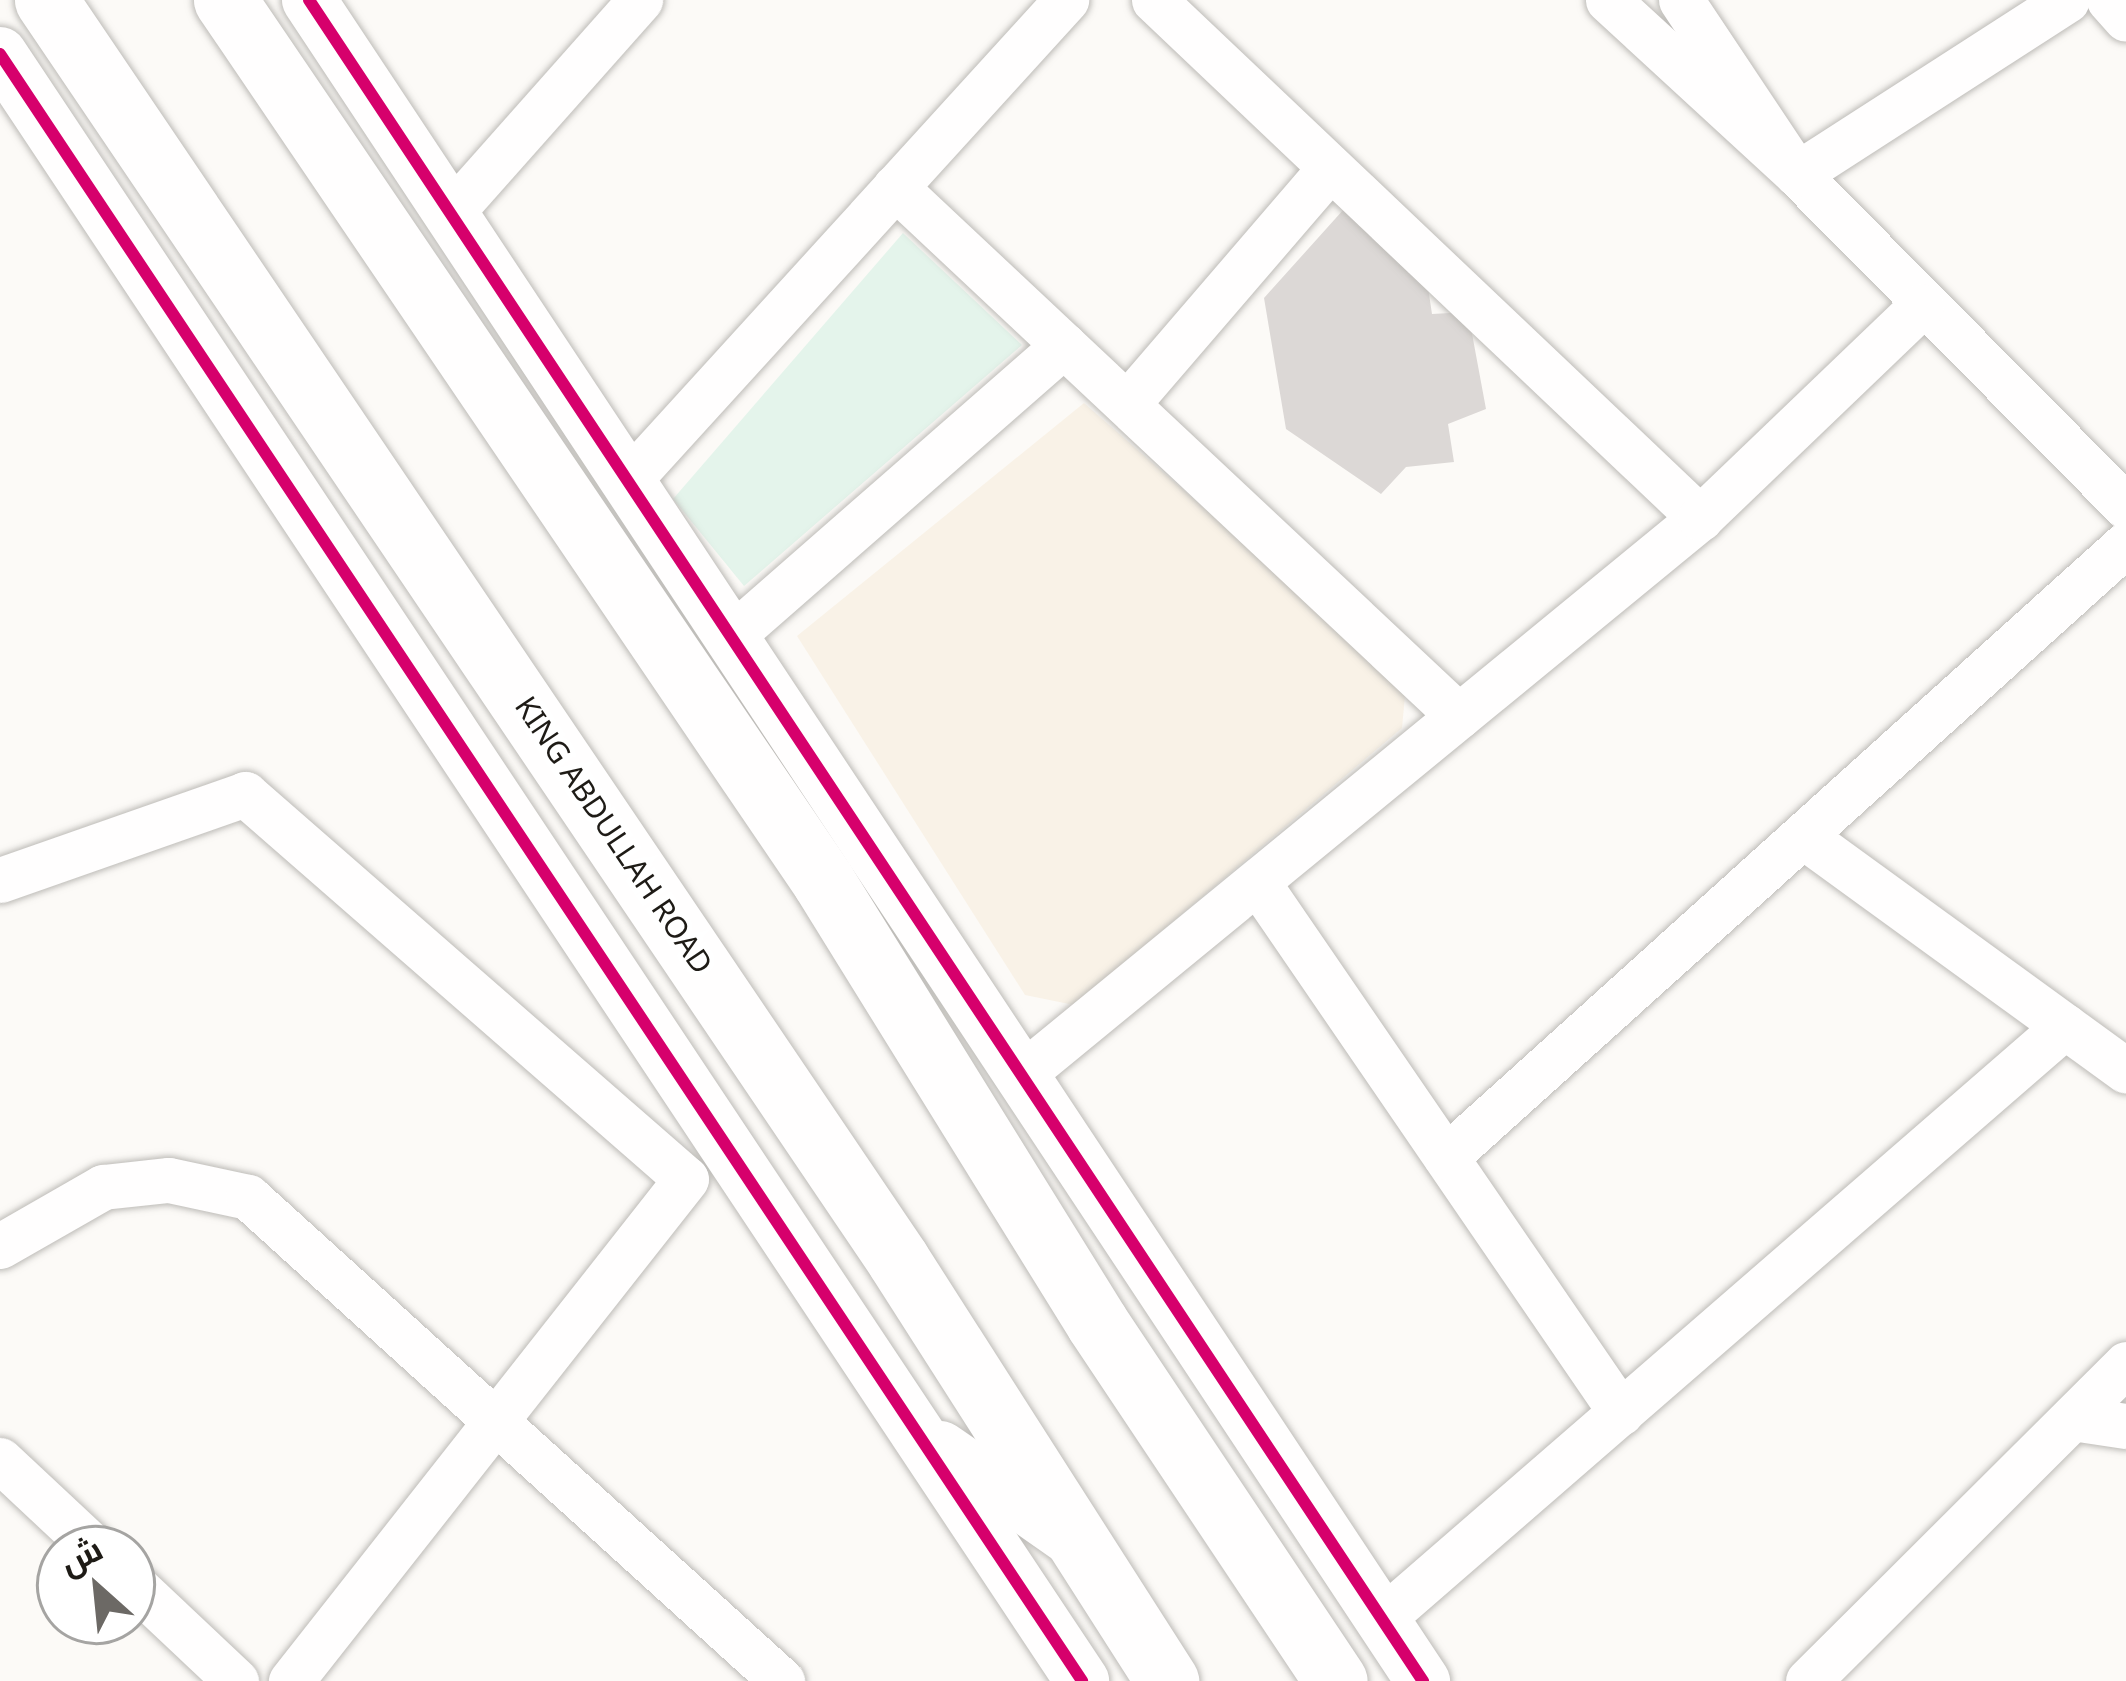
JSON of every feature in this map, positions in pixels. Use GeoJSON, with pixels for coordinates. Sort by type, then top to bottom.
{"type":"FeatureCollection","features":[{"type":"Feature","properties":{"kind":"main road","name":"KING ABDULLAH ROAD"},"geometry":{"type":"LineString","coordinates":[[46,0],[488,646],[1167,1681]]}},
{"type":"Feature","properties":{"kind":"main road"},"geometry":{"type":"LineString","coordinates":[[225,0],[823,881],[1097,1323],[1336,1681]]}},
{"type":"Feature","properties":{"kind":"street"},"geometry":{"type":"LineString","coordinates":[[309,0],[1026,1071],[1424,1681]]}},
{"type":"Feature","properties":{"kind":"street"},"geometry":{"type":"LineString","coordinates":[[449,215],[640,0]]}},
{"type":"Feature","properties":{"kind":"street"},"geometry":{"type":"LineString","coordinates":[[628,481],[1066,0]]}},
{"type":"Feature","properties":{"kind":"street"},"geometry":{"type":"LineString","coordinates":[[1154,0],[1700,518]]}},
{"type":"Feature","properties":{"kind":"street"},"geometry":{"type":"LineString","coordinates":[[1608,0],[1797,174],[1921,306],[2126,507]]}},
{"type":"Feature","properties":{"kind":"street"},"geometry":{"type":"LineString","coordinates":[[1681,0],[1797,174]]}},
{"type":"Feature","properties":{"kind":"street"},"geometry":{"type":"LineString","coordinates":[[1797,174],[2067,0]]}},
{"type":"Feature","properties":{"kind":"street"},"geometry":{"type":"LineString","coordinates":[[2109,0],[2126,19]]}},
{"type":"Feature","properties":{"kind":"street"},"geometry":{"type":"LineString","coordinates":[[0,55],[518,825],[1082,1681]]}},
{"type":"Feature","properties":{"kind":"street"},"geometry":{"type":"LineString","coordinates":[[281,87],[413,159]]}},
{"type":"Feature","properties":{"kind":"street"},"geometry":{"type":"LineString","coordinates":[[1127,404],[1330,167]]}},
{"type":"Feature","properties":{"kind":"street"},"geometry":{"type":"LineString","coordinates":[[895,187],[1460,716]]}},
{"type":"Feature","properties":{"kind":"street"},"geometry":{"type":"LineString","coordinates":[[1026,1071],[1700,518],[1921,306]]}},
{"type":"Feature","properties":{"kind":"street"},"geometry":{"type":"LineString","coordinates":[[735,634],[1064,345]]}},
{"type":"Feature","properties":{"kind":"street"},"geometry":{"type":"LineString","coordinates":[[1446,1157],[2126,544]]}},
{"type":"Feature","properties":{"kind":"street"},"geometry":{"type":"LineString","coordinates":[[488,646],[518,825]]}},
{"type":"Feature","properties":{"kind":"street"},"geometry":{"type":"LineString","coordinates":[[0,880],[245,794],[686,1180],[291,1681]]}},
{"type":"Feature","properties":{"kind":"street"},"geometry":{"type":"LineString","coordinates":[[1803,836],[2126,1071]]}},
{"type":"Feature","properties":{"kind":"street"},"geometry":{"type":"LineString","coordinates":[[1258,883],[1621,1413]]}},
{"type":"Feature","properties":{"kind":"street"},"geometry":{"type":"LineString","coordinates":[[1383,1618],[2065,1026]]}},
{"type":"Feature","properties":{"kind":"street"},"geometry":{"type":"LineString","coordinates":[[1069,1142],[1097,1323]]}},
{"type":"Feature","properties":{"kind":"street"},"geometry":{"type":"LineString","coordinates":[[0,1246],[103,1187],[169,1180],[248,1197],[500,1416],[782,1681]]}},
{"type":"Feature","properties":{"kind":"street"},"geometry":{"type":"LineString","coordinates":[[1808,1681],[2126,1364]]}},
{"type":"Feature","properties":{"kind":"street"},"geometry":{"type":"LineString","coordinates":[[2074,1418],[2126,1426]]}},
{"type":"Feature","properties":{"kind":"street"},"geometry":{"type":"LineString","coordinates":[[919,1432],[1081,1546]]}},
{"type":"Feature","properties":{"kind":"street"},"geometry":{"type":"LineString","coordinates":[[0,1460],[69,1525]]}},
{"type":"Feature","properties":{"kind":"street"},"geometry":{"type":"LineString","coordinates":[[156,1606],[236,1681]]}},
{"type":"Feature","properties":{"kind":"shaded area"},"geometry":{"type":"Polygon","coordinates":[[[903,233],[1022,345],[744,586],[673,499],[903,233]]]}},
{"type":"Feature","properties":{"kind":"shaded area"},"geometry":{"type":"Polygon","coordinates":[[[1084,403],[1406,685],[1402,728],[1074,1005],[1025,995],[797,636],[1084,403]]]}},
{"type":"Feature","properties":{"kind":"building"},"geometry":{"type":"Polygon","coordinates":[[[1344,209],[1408,255],[1408,273],[1426,274],[1432,314],[1468,312],[1486,409],[1448,424],[1454,462],[1406,467],[1381,494],[1286,429],[1264,298],[1344,209]]]}},
{"type":"Feature","properties":{"kind":"cycle path"},"geometry":{"type":"LineString","coordinates":[[309,0],[1423,1681]]}},
{"type":"Feature","properties":{"kind":"cycle path"},"geometry":{"type":"LineString","coordinates":[[0,54],[1082,1681]]}}]}
